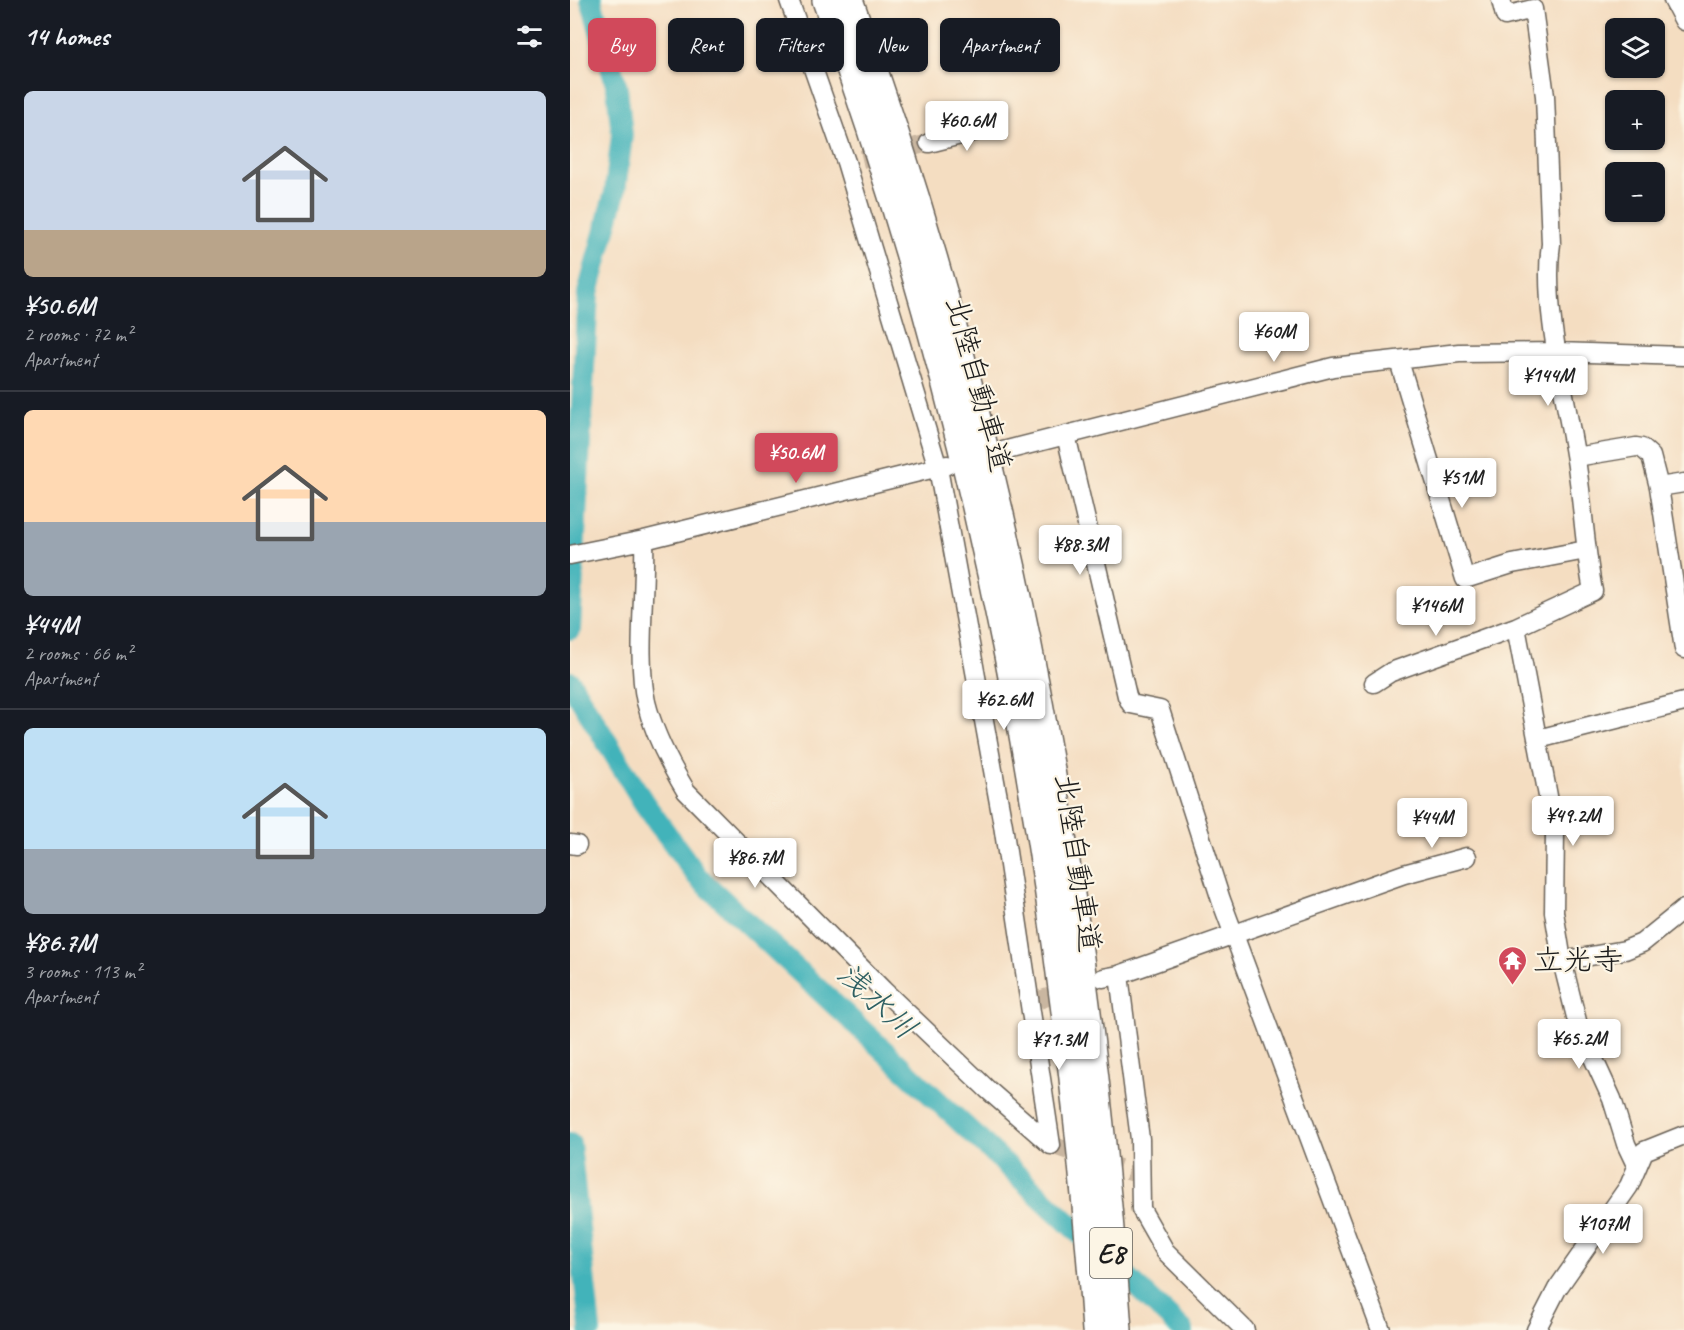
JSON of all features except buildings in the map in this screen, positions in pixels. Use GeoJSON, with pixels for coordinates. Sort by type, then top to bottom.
{"type":"FeatureCollection","features":[{"type":"Feature","properties":{"kind":"highway","name":"北陸自動車道"},"geometry":{"type":"LineString","coordinates":[[826,0],[864,106],[913,264],[941,363],[991,568],[1041,831],[1065,1002],[1084,1177],[1093,1292],[1110,1324]]}},
{"type":"Feature","properties":{"kind":"highway","name":"北陸自動車道"},"geometry":{"type":"LineString","coordinates":[[849,0],[908,176],[949,312],[1014,576],[1047,739],[1088,1014],[1106,1193],[1110,1324]]}},
{"type":"Feature","properties":{"kind":"street"},"geometry":{"type":"LineString","coordinates":[[644,540],[643,679],[647,703],[665,757],[686,791],[883,990],[987,1089],[1051,1145],[1035,1001],[938,468],[854,161],[789,0]]}},
{"type":"Feature","properties":{"kind":"street"},"geometry":{"type":"LineString","coordinates":[[1374,684],[1391,672],[1516,627],[1593,591],[1575,457],[1557,351],[1548,263],[1551,244],[1545,96],[1533,9],[1505,16],[1501,0]]}},
{"type":"Feature","properties":{"kind":"street"},"geometry":{"type":"LineString","coordinates":[[1673,0],[1684,21]]}},
{"type":"Feature","properties":{"kind":"street"},"geometry":{"type":"LineString","coordinates":[[929,143],[996,126]]}},
{"type":"Feature","properties":{"kind":"street"},"geometry":{"type":"LineString","coordinates":[[1003,451],[1333,368],[1459,353],[1557,351],[1684,356]]}},
{"type":"Feature","properties":{"kind":"street"},"geometry":{"type":"LineString","coordinates":[[1399,361],[1465,579],[1512,564],[1586,550]]}},
{"type":"Feature","properties":{"kind":"street"},"geometry":{"type":"LineString","coordinates":[[1066,435],[1127,696],[1131,704],[1160,710],[1234,933],[1382,1330]]}},
{"type":"Feature","properties":{"kind":"street"},"geometry":{"type":"LineString","coordinates":[[1575,457],[1642,448],[1651,456],[1659,487],[1684,649]]}},
{"type":"Feature","properties":{"kind":"street"},"geometry":{"type":"LineString","coordinates":[[570,555],[644,540],[958,462]]}},
{"type":"Feature","properties":{"kind":"street"},"geometry":{"type":"LineString","coordinates":[[1659,487],[1684,483]]}},
{"type":"Feature","properties":{"kind":"street"},"geometry":{"type":"LineString","coordinates":[[1516,627],[1555,833],[1554,912],[1562,961],[1578,1025],[1612,1099],[1626,1144],[1636,1165]]}},
{"type":"Feature","properties":{"kind":"street"},"geometry":{"type":"LineString","coordinates":[[1538,739],[1684,702]]}},
{"type":"Feature","properties":{"kind":"street"},"geometry":{"type":"LineString","coordinates":[[1245,1330],[1165,1251],[1141,1209],[1140,1138],[1111,976],[1404,874],[1467,857]]}},
{"type":"Feature","properties":{"kind":"street"},"geometry":{"type":"LineString","coordinates":[[1562,961],[1624,950],[1642,943],[1684,909]]}},
{"type":"Feature","properties":{"kind":"street"},"geometry":{"type":"LineString","coordinates":[[1536,1330],[1557,1289],[1629,1186],[1636,1165],[1644,1151],[1684,1136]]}},
{"type":"Feature","properties":{"kind":"waterway","name":"浅水川"},"geometry":{"type":"LineString","coordinates":[[570,629],[588,293],[615,192],[622,135],[617,88],[591,0]]}},
{"type":"Feature","properties":{"kind":"waterway","name":"浅水川"},"geometry":{"type":"LineString","coordinates":[[570,682],[644,803],[697,876],[1183,1330]]}},
{"type":"Feature","properties":{"kind":"waterway"},"geometry":{"type":"LineString","coordinates":[[570,1144],[590,1330]]}},
{"type":"Feature","properties":{"kind":"tunnel"},"geometry":{"type":"LineString","coordinates":[[862,159],[929,143]]}},
{"type":"Feature","properties":{"kind":"tunnel"},"geometry":{"type":"LineString","coordinates":[[1039,1000],[1071,989]]}},
{"type":"Feature","properties":{"kind":"tunnel"},"geometry":{"type":"LineString","coordinates":[[1051,1145],[1140,1175]]}},
{"type":"Feature","properties":{"kind":"place","name":"立光寺"},"geometry":{"type":"Point","coordinates":[1512,986]}}]}
